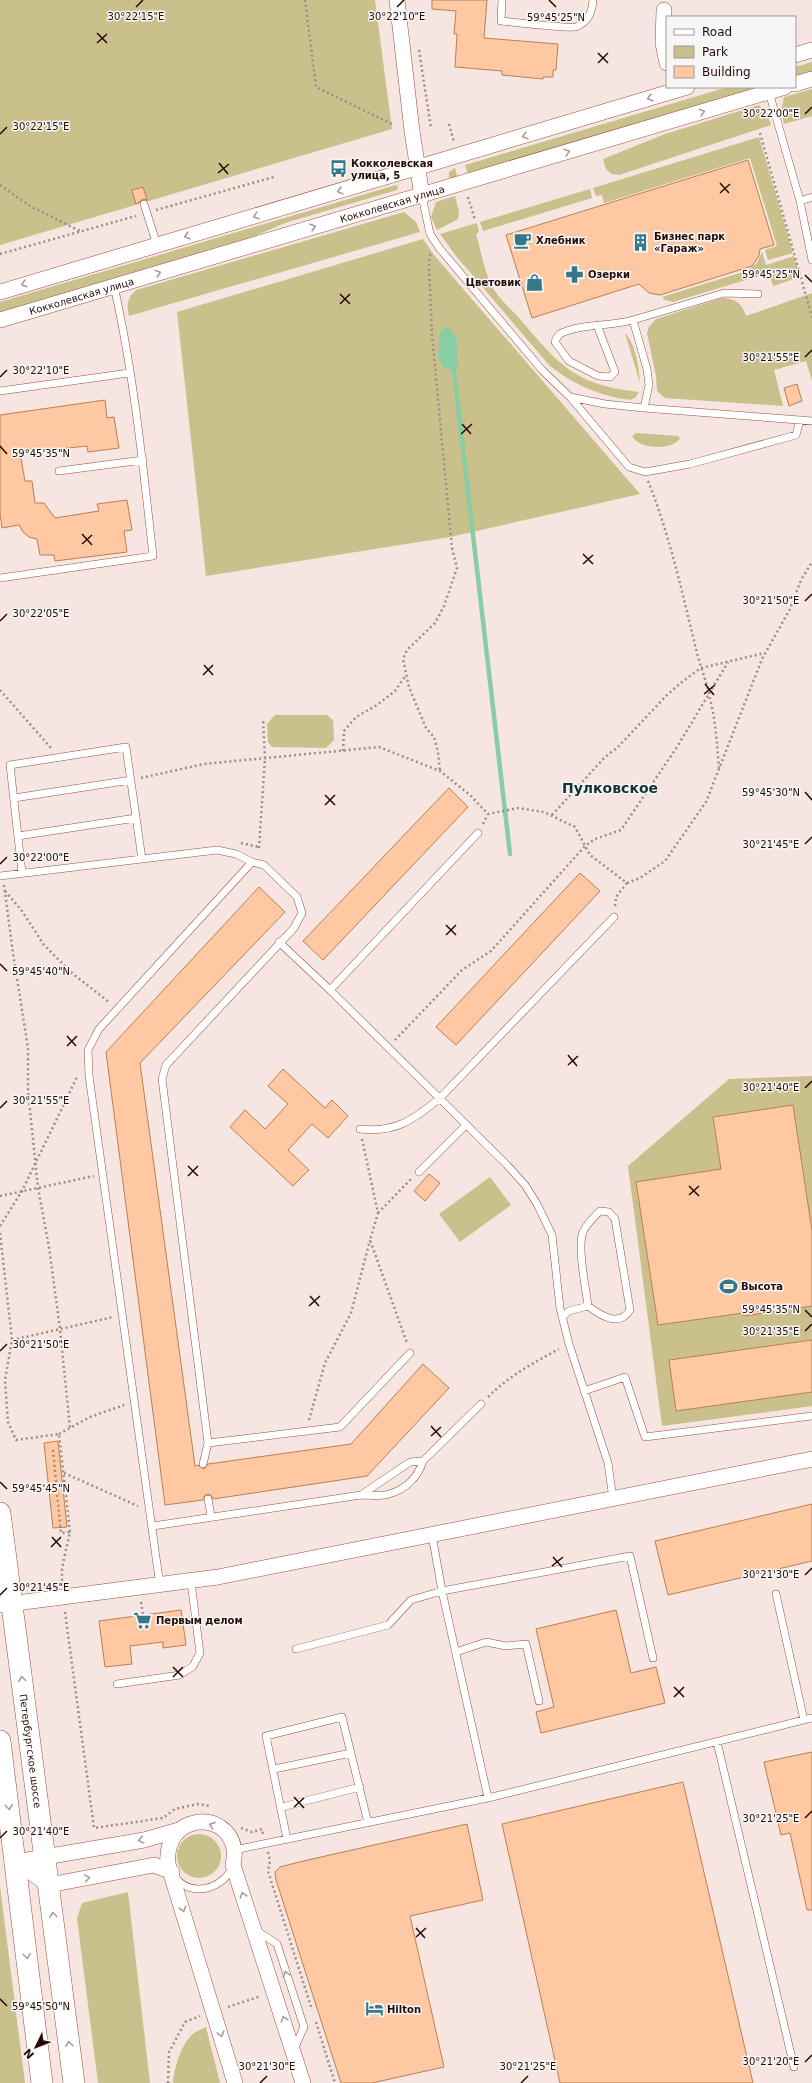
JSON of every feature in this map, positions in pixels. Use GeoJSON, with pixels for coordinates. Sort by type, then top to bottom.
{"type":"FeatureCollection","features":[{"type":"Feature","properties":{"kind":"main road","name":"Петербургское шоссе"},"geometry":{"type":"LineString","coordinates":[[0,1513],[6,1604],[46,1856],[74,2083]]}},
{"type":"Feature","properties":{"kind":"main road"},"geometry":{"type":"LineString","coordinates":[[0,1741],[42,2083]]}},
{"type":"Feature","properties":{"kind":"street"},"geometry":{"type":"LineString","coordinates":[[397,0],[412,131],[422,196]]}},
{"type":"Feature","properties":{"kind":"street"},"geometry":{"type":"LineString","coordinates":[[664,5],[663,43],[666,58]]}},
{"type":"Feature","properties":{"kind":"street"},"geometry":{"type":"LineString","coordinates":[[796,55],[812,50]]}},
{"type":"Feature","properties":{"kind":"street"},"geometry":{"type":"LineString","coordinates":[[796,84],[812,79]]}},
{"type":"Feature","properties":{"kind":"street"},"geometry":{"type":"LineString","coordinates":[[0,292],[418,168],[678,88]]}},
{"type":"Feature","properties":{"kind":"street","name":"Кокколевская улица"},"geometry":{"type":"LineString","coordinates":[[0,320],[782,88]]}},
{"type":"Feature","properties":{"kind":"street"},"geometry":{"type":"LineString","coordinates":[[6,1604],[191,1582],[812,1460]]}},
{"type":"Feature","properties":{"kind":"street"},"geometry":{"type":"LineString","coordinates":[[16,1862],[144,1840],[179,1830],[188,1824],[198,1822],[208,1822],[225,1832],[303,2083]]}},
{"type":"Feature","properties":{"kind":"street"},"geometry":{"type":"LineString","coordinates":[[179,1830],[169,1845],[167,1854],[235,2083]]}},
{"type":"Feature","properties":{"kind":"street"},"geometry":{"type":"LineString","coordinates":[[16,1862],[49,1885],[154,1865],[172,1872]]}},
{"type":"Feature","properties":{"kind":"lane"},"geometry":{"type":"LineString","coordinates":[[502,0],[500,21],[574,28],[587,20],[592,10],[593,0]]}},
{"type":"Feature","properties":{"kind":"lane"},"geometry":{"type":"LineString","coordinates":[[769,92],[800,201],[812,260]]}},
{"type":"Feature","properties":{"kind":"lane"},"geometry":{"type":"LineString","coordinates":[[422,196],[430,234],[436,243],[542,370],[570,397],[629,467],[645,472],[690,464],[796,435],[800,420]]}},
{"type":"Feature","properties":{"kind":"lane"},"geometry":{"type":"LineString","coordinates":[[800,201],[812,197]]}},
{"type":"Feature","properties":{"kind":"lane"},"geometry":{"type":"LineString","coordinates":[[144,204],[157,245]]}},
{"type":"Feature","properties":{"kind":"lane"},"geometry":{"type":"LineString","coordinates":[[0,578],[153,556],[143,460],[123,327],[114,286]]}},
{"type":"Feature","properties":{"kind":"lane"},"geometry":{"type":"LineString","coordinates":[[598,325],[615,372],[610,377],[598,376],[569,361],[555,342],[558,335],[598,325],[618,324],[634,320],[724,293],[758,294]]}},
{"type":"Feature","properties":{"kind":"lane"},"geometry":{"type":"LineString","coordinates":[[634,320],[647,369],[649,385],[644,408]]}},
{"type":"Feature","properties":{"kind":"lane"},"geometry":{"type":"LineString","coordinates":[[0,391],[129,373]]}},
{"type":"Feature","properties":{"kind":"lane"},"geometry":{"type":"LineString","coordinates":[[570,397],[605,404],[644,408],[812,421]]}},
{"type":"Feature","properties":{"kind":"lane"},"geometry":{"type":"LineString","coordinates":[[60,470],[143,460]]}},
{"type":"Feature","properties":{"kind":"lane"},"geometry":{"type":"LineString","coordinates":[[22,873],[10,764],[126,747],[134,780],[136,818],[142,859]]}},
{"type":"Feature","properties":{"kind":"lane"},"geometry":{"type":"LineString","coordinates":[[14,798],[134,780]]}},
{"type":"Feature","properties":{"kind":"lane"},"geometry":{"type":"LineString","coordinates":[[18,836],[136,818]]}},
{"type":"Feature","properties":{"kind":"lane"},"geometry":{"type":"LineString","coordinates":[[330,990],[478,833]]}},
{"type":"Feature","properties":{"kind":"lane"},"geometry":{"type":"LineString","coordinates":[[2,875],[217,850],[236,854],[252,862],[264,865],[297,897],[302,913],[294,928],[279,942],[166,1065],[162,1079],[208,1443],[203,1464]]}},
{"type":"Feature","properties":{"kind":"lane"},"geometry":{"type":"LineString","coordinates":[[160,1586],[153,1526],[89,1076],[88,1050],[99,1029],[252,862]]}},
{"type":"Feature","properties":{"kind":"lane"},"geometry":{"type":"LineString","coordinates":[[360,1129],[378,1131],[399,1126],[415,1118],[440,1098],[614,917]]}},
{"type":"Feature","properties":{"kind":"lane"},"geometry":{"type":"LineString","coordinates":[[279,942],[440,1098],[524,1185],[537,1204],[552,1235],[562,1316],[569,1344],[608,1463],[613,1499]]}},
{"type":"Feature","properties":{"kind":"lane"},"geometry":{"type":"LineString","coordinates":[[419,1172],[466,1125]]}},
{"type":"Feature","properties":{"kind":"lane"},"geometry":{"type":"LineString","coordinates":[[600,1211],[609,1212],[615,1219],[630,1310],[626,1316],[617,1319],[602,1316],[588,1306],[581,1244],[583,1233],[591,1219],[600,1211]]}},
{"type":"Feature","properties":{"kind":"lane"},"geometry":{"type":"LineString","coordinates":[[562,1316],[569,1311],[588,1306]]}},
{"type":"Feature","properties":{"kind":"lane"},"geometry":{"type":"LineString","coordinates":[[208,1443],[340,1427],[410,1353]]}},
{"type":"Feature","properties":{"kind":"lane"},"geometry":{"type":"LineString","coordinates":[[584,1391],[625,1377],[645,1437],[812,1416]]}},
{"type":"Feature","properties":{"kind":"lane"},"geometry":{"type":"LineString","coordinates":[[153,1526],[211,1516],[361,1495],[388,1494],[406,1485],[418,1474],[423,1461],[481,1404]]}},
{"type":"Feature","properties":{"kind":"lane"},"geometry":{"type":"LineString","coordinates":[[361,1495],[410,1462],[423,1461]]}},
{"type":"Feature","properties":{"kind":"lane"},"geometry":{"type":"LineString","coordinates":[[208,1499],[211,1516]]}},
{"type":"Feature","properties":{"kind":"lane"},"geometry":{"type":"LineString","coordinates":[[432,1535],[442,1591],[488,1798]]}},
{"type":"Feature","properties":{"kind":"lane"},"geometry":{"type":"LineString","coordinates":[[296,1648],[388,1625],[411,1600],[442,1591],[630,1556],[654,1658]]}},
{"type":"Feature","properties":{"kind":"lane"},"geometry":{"type":"LineString","coordinates":[[117,1684],[180,1675],[193,1666],[200,1653],[191,1582]]}},
{"type":"Feature","properties":{"kind":"lane"},"geometry":{"type":"LineString","coordinates":[[776,1594],[804,1720]]}},
{"type":"Feature","properties":{"kind":"lane"},"geometry":{"type":"LineString","coordinates":[[456,1652],[486,1642],[506,1646],[526,1644],[539,1701]]}},
{"type":"Feature","properties":{"kind":"lane"},"geometry":{"type":"LineString","coordinates":[[287,1839],[282,1807],[266,1736],[342,1717],[368,1823]]}},
{"type":"Feature","properties":{"kind":"lane"},"geometry":{"type":"LineString","coordinates":[[172,1872],[178,1880],[186,1886],[205,1889],[223,1881],[234,1857],[287,1839],[488,1798],[812,1718]]}},
{"type":"Feature","properties":{"kind":"lane"},"geometry":{"type":"LineString","coordinates":[[717,1742],[794,2067]]}},
{"type":"Feature","properties":{"kind":"lane"},"geometry":{"type":"LineString","coordinates":[[274,1769],[351,1753]]}},
{"type":"Feature","properties":{"kind":"lane"},"geometry":{"type":"LineString","coordinates":[[282,1807],[360,1787]]}},
{"type":"Feature","properties":{"kind":"path"},"geometry":{"type":"LineString","coordinates":[[305,0],[316,87],[394,125]]}},
{"type":"Feature","properties":{"kind":"path"},"geometry":{"type":"LineString","coordinates":[[419,45],[431,128]]}},
{"type":"Feature","properties":{"kind":"path"},"geometry":{"type":"LineString","coordinates":[[449,124],[454,144]]}},
{"type":"Feature","properties":{"kind":"path"},"geometry":{"type":"LineString","coordinates":[[760,133],[812,317]]}},
{"type":"Feature","properties":{"kind":"path"},"geometry":{"type":"LineString","coordinates":[[0,185],[30,206],[80,231]]}},
{"type":"Feature","properties":{"kind":"path"},"geometry":{"type":"LineString","coordinates":[[467,192],[474,220]]}},
{"type":"Feature","properties":{"kind":"path"},"geometry":{"type":"LineString","coordinates":[[436,243],[429,256],[432,334],[452,548],[457,568],[435,623],[407,650],[403,659],[406,675],[426,728],[434,737],[438,752],[440,771]]}},
{"type":"Feature","properties":{"kind":"path"},"geometry":{"type":"LineString","coordinates":[[645,472],[661,514],[673,555],[709,695],[716,734],[719,771]]}},
{"type":"Feature","properties":{"kind":"path"},"geometry":{"type":"LineString","coordinates":[[614,917],[616,897],[627,883],[640,878],[665,861],[706,802],[765,653],[790,609],[801,580],[812,562]]}},
{"type":"Feature","properties":{"kind":"path"},"geometry":{"type":"LineString","coordinates":[[552,815],[604,757],[618,747],[667,695],[683,681],[701,668],[765,653]]}},
{"type":"Feature","properties":{"kind":"path"},"geometry":{"type":"LineString","coordinates":[[388,1048],[462,970],[491,951],[585,846],[595,840],[620,830],[677,747],[728,662]]}},
{"type":"Feature","properties":{"kind":"path"},"geometry":{"type":"LineString","coordinates":[[343,750],[344,731],[356,717],[377,705],[395,691],[406,675]]}},
{"type":"Feature","properties":{"kind":"path"},"geometry":{"type":"LineString","coordinates":[[0,690],[59,757]]}},
{"type":"Feature","properties":{"kind":"path"},"geometry":{"type":"LineString","coordinates":[[252,862],[259,847],[265,758],[264,719]]}},
{"type":"Feature","properties":{"kind":"path"},"geometry":{"type":"LineString","coordinates":[[134,780],[204,764],[380,747],[440,771],[470,795],[488,814],[514,808],[544,812],[575,827],[590,855],[627,883]]}},
{"type":"Feature","properties":{"kind":"path"},"geometry":{"type":"LineString","coordinates":[[2,875],[28,1048],[28,1091],[35,1165],[49,1247],[60,1329],[68,1395],[70,1428]]}},
{"type":"Feature","properties":{"kind":"path"},"geometry":{"type":"LineString","coordinates":[[5,891],[22,911],[44,945],[73,974],[117,1009]]}},
{"type":"Feature","properties":{"kind":"path"},"geometry":{"type":"LineString","coordinates":[[0,1226],[22,1191],[82,1067],[89,1061]]}},
{"type":"Feature","properties":{"kind":"path"},"geometry":{"type":"LineString","coordinates":[[360,1129],[378,1214]]}},
{"type":"Feature","properties":{"kind":"path"},"geometry":{"type":"LineString","coordinates":[[306,1431],[325,1363],[351,1313],[378,1214],[419,1172]]}},
{"type":"Feature","properties":{"kind":"path"},"geometry":{"type":"LineString","coordinates":[[0,1196],[100,1175]]}},
{"type":"Feature","properties":{"kind":"path"},"geometry":{"type":"LineString","coordinates":[[0,1233],[12,1340],[5,1380],[8,1422],[16,1440],[59,1434],[90,1417],[115,1407],[135,1403]]}},
{"type":"Feature","properties":{"kind":"path"},"geometry":{"type":"LineString","coordinates":[[370,1240],[410,1353]]}},
{"type":"Feature","properties":{"kind":"path"},"geometry":{"type":"LineString","coordinates":[[12,1340],[123,1314]]}},
{"type":"Feature","properties":{"kind":"path"},"geometry":{"type":"LineString","coordinates":[[481,1404],[503,1383],[526,1366],[569,1344]]}},
{"type":"Feature","properties":{"kind":"path"},"geometry":{"type":"LineString","coordinates":[[59,1434],[70,1532],[62,1568],[63,1597]]}},
{"type":"Feature","properties":{"kind":"path"},"geometry":{"type":"LineString","coordinates":[[53,1450],[61,1533],[70,1532]]}},
{"type":"Feature","properties":{"kind":"path"},"geometry":{"type":"LineString","coordinates":[[63,1473],[151,1512]]}},
{"type":"Feature","properties":{"kind":"green space"},"geometry":{"type":"Polygon","coordinates":[[[0,0],[375,0],[392,129],[0,245],[0,0]]]}},
{"type":"Feature","properties":{"kind":"green space"},"geometry":{"type":"Polygon","coordinates":[[[812,62],[812,74],[796,79],[796,67],[812,62]]]}},
{"type":"Feature","properties":{"kind":"green space"},"geometry":{"type":"Polygon","coordinates":[[[725,88],[765,88],[469,176],[465,165],[725,88]]]}},
{"type":"Feature","properties":{"kind":"green space"},"geometry":{"type":"Polygon","coordinates":[[[812,89],[812,116],[784,124],[781,112],[784,97],[812,89]]]}},
{"type":"Feature","properties":{"kind":"green space"},"geometry":{"type":"Polygon","coordinates":[[[759,105],[768,117],[771,125],[619,175],[612,174],[606,169],[603,159],[665,134],[759,105]]]}},
{"type":"Feature","properties":{"kind":"green space"},"geometry":{"type":"Polygon","coordinates":[[[759,137],[793,253],[768,260],[765,250],[777,246],[750,158],[604,203],[602,195],[596,196],[593,188],[759,137]]]}},
{"type":"Feature","properties":{"kind":"green space"},"geometry":{"type":"Polygon","coordinates":[[[455,168],[458,179],[451,180],[449,177],[449,172],[455,168]]]}},
{"type":"Feature","properties":{"kind":"green space"},"geometry":{"type":"Polygon","coordinates":[[[396,185],[398,187],[397,190],[285,223],[226,248],[0,313],[0,302],[396,185]]]}},
{"type":"Feature","properties":{"kind":"green space"},"geometry":{"type":"Polygon","coordinates":[[[590,189],[592,198],[483,231],[480,222],[590,189]]]}},
{"type":"Feature","properties":{"kind":"green space"},"geometry":{"type":"Polygon","coordinates":[[[455,196],[459,212],[458,219],[437,230],[431,217],[436,202],[455,196]]]}},
{"type":"Feature","properties":{"kind":"green space"},"geometry":{"type":"Polygon","coordinates":[[[404,212],[416,222],[420,232],[129,316],[128,302],[131,295],[136,290],[404,212]]]}},
{"type":"Feature","properties":{"kind":"green space"},"geometry":{"type":"Polygon","coordinates":[[[477,223],[479,232],[476,234],[489,280],[498,295],[546,349],[570,370],[584,378],[617,389],[639,392],[635,398],[630,400],[597,392],[577,384],[549,365],[456,256],[440,234],[477,223]]]}},
{"type":"Feature","properties":{"kind":"green space"},"geometry":{"type":"Polygon","coordinates":[[[423,239],[434,255],[640,494],[450,537],[206,576],[177,312],[423,239]]]}},
{"type":"Feature","properties":{"kind":"green space"},"geometry":{"type":"Polygon","coordinates":[[[762,252],[766,265],[794,256],[800,277],[773,286],[769,273],[673,302],[665,300],[662,297],[746,271],[757,263],[762,252]]]}},
{"type":"Feature","properties":{"kind":"green space"},"geometry":{"type":"Polygon","coordinates":[[[812,293],[812,381],[806,361],[774,370],[783,406],[665,398],[657,391],[656,376],[647,333],[649,327],[656,319],[722,298],[731,299],[738,302],[743,308],[746,316],[812,293]]]}},
{"type":"Feature","properties":{"kind":"green space"},"geometry":{"type":"Polygon","coordinates":[[[625,333],[632,344],[638,363],[640,383],[625,333]]]}},
{"type":"Feature","properties":{"kind":"green space"},"geometry":{"type":"Polygon","coordinates":[[[636,433],[678,436],[680,439],[676,443],[670,445],[655,447],[641,444],[636,441],[632,436],[636,433]]]}},
{"type":"Feature","properties":{"kind":"green space"},"geometry":{"type":"Polygon","coordinates":[[[275,715],[327,715],[333,720],[334,740],[326,748],[272,747],[268,742],[267,724],[275,715]]]}},
{"type":"Feature","properties":{"kind":"green space","name":"Высота"},"geometry":{"type":"Polygon","coordinates":[[[812,1076],[812,1406],[662,1426],[628,1166],[729,1079],[812,1076]]]}},
{"type":"Feature","properties":{"kind":"green space"},"geometry":{"type":"Polygon","coordinates":[[[490,1177],[511,1205],[460,1242],[439,1214],[490,1177]]]}},
{"type":"Feature","properties":{"kind":"green space"},"geometry":{"type":"Polygon","coordinates":[[[195,1834],[203,1834],[208,1835],[215,1840],[220,1847],[220,1865],[215,1872],[208,1877],[195,1878],[187,1875],[180,1868],[177,1860],[177,1852],[180,1844],[187,1837],[195,1834]]]}},
{"type":"Feature","properties":{"kind":"green space"},"geometry":{"type":"Polygon","coordinates":[[[0,1886],[25,2083],[0,2083],[0,1886]]]}},
{"type":"Feature","properties":{"kind":"green space"},"geometry":{"type":"Polygon","coordinates":[[[128,1892],[150,2083],[98,2083],[77,1918],[82,1903],[128,1892]]]}},
{"type":"Feature","properties":{"kind":"green space"},"geometry":{"type":"Polygon","coordinates":[[[206,2027],[220,2083],[173,2083],[177,2063],[186,2042],[194,2033],[206,2027]]]}},
{"type":"Feature","properties":{"kind":"shaded area"},"geometry":{"type":"Polygon","coordinates":[[[445,327],[452,330],[457,340],[458,368],[454,371],[444,368],[438,358],[440,332],[445,327]]]}},
{"type":"Feature","properties":{"kind":"building"},"geometry":{"type":"Polygon","coordinates":[[[432,0],[487,0],[484,38],[558,44],[556,70],[553,70],[553,77],[543,77],[543,79],[502,75],[502,71],[455,67],[457,34],[454,34],[456,11],[432,9],[432,0]]]}},
{"type":"Feature","properties":{"kind":"building","name":"Бизнес парк «Гараж»"},"geometry":{"type":"Polygon","coordinates":[[[748,160],[774,245],[760,249],[759,256],[752,266],[660,295],[649,293],[639,284],[532,318],[506,235],[748,160]]]}},
{"type":"Feature","properties":{"kind":"building"},"geometry":{"type":"Polygon","coordinates":[[[143,187],[147,200],[143,199],[136,204],[132,190],[143,187]]]}},
{"type":"Feature","properties":{"kind":"building"},"geometry":{"type":"Polygon","coordinates":[[[797,384],[802,401],[789,406],[784,388],[797,384]]]}},
{"type":"Feature","properties":{"kind":"building"},"geometry":{"type":"Polygon","coordinates":[[[105,400],[107,418],[114,417],[119,448],[88,452],[87,446],[20,453],[25,481],[32,481],[35,503],[44,503],[55,518],[99,511],[97,504],[127,500],[132,530],[124,531],[127,552],[55,561],[54,555],[40,555],[37,539],[29,537],[23,532],[19,525],[2,528],[0,513],[0,415],[105,400]]]}},
{"type":"Feature","properties":{"kind":"building"},"geometry":{"type":"Polygon","coordinates":[[[449,788],[468,807],[323,960],[303,941],[449,788]]]}},
{"type":"Feature","properties":{"kind":"building"},"geometry":{"type":"Polygon","coordinates":[[[580,873],[600,891],[456,1045],[436,1027],[580,873]]]}},
{"type":"Feature","properties":{"kind":"building"},"geometry":{"type":"Polygon","coordinates":[[[259,887],[285,912],[140,1063],[195,1466],[198,1465],[204,1469],[208,1464],[351,1444],[423,1364],[449,1388],[367,1476],[213,1499],[212,1496],[208,1494],[205,1495],[203,1500],[165,1505],[106,1052],[259,887]]]}},
{"type":"Feature","properties":{"kind":"building"},"geometry":{"type":"Polygon","coordinates":[[[283,1069],[325,1108],[332,1100],[348,1116],[328,1138],[312,1124],[288,1150],[309,1170],[293,1186],[230,1127],[245,1110],[265,1129],[288,1104],[268,1086],[283,1069]]]}},
{"type":"Feature","properties":{"kind":"building"},"geometry":{"type":"Polygon","coordinates":[[[793,1105],[812,1231],[812,1306],[744,1316],[743,1313],[658,1325],[636,1182],[721,1169],[713,1117],[793,1105]]]}},
{"type":"Feature","properties":{"kind":"building"},"geometry":{"type":"Polygon","coordinates":[[[429,1174],[440,1183],[425,1201],[414,1191],[429,1174]]]}},
{"type":"Feature","properties":{"kind":"building"},"geometry":{"type":"Polygon","coordinates":[[[812,1340],[812,1392],[676,1411],[669,1360],[812,1340]]]}},
{"type":"Feature","properties":{"kind":"building"},"geometry":{"type":"Polygon","coordinates":[[[58,1441],[67,1527],[53,1528],[44,1443],[58,1441]]]}},
{"type":"Feature","properties":{"kind":"building"},"geometry":{"type":"Polygon","coordinates":[[[812,1504],[812,1561],[668,1595],[655,1541],[812,1504]]]}},
{"type":"Feature","properties":{"kind":"building"},"geometry":{"type":"Polygon","coordinates":[[[181,1610],[186,1645],[163,1648],[163,1642],[130,1646],[132,1664],[105,1667],[99,1621],[181,1610]]]}},
{"type":"Feature","properties":{"kind":"building"},"geometry":{"type":"Polygon","coordinates":[[[616,1610],[631,1673],[656,1667],[665,1703],[541,1733],[536,1712],[554,1707],[536,1629],[616,1610]]]}},
{"type":"Feature","properties":{"kind":"building"},"geometry":{"type":"Polygon","coordinates":[[[812,1752],[812,1910],[807,1910],[790,1833],[781,1835],[764,1762],[812,1752]]]}},
{"type":"Feature","properties":{"kind":"building"},"geometry":{"type":"Polygon","coordinates":[[[683,1782],[753,2083],[560,2083],[502,1824],[683,1782]]]}},
{"type":"Feature","properties":{"kind":"building","name":"Hilton"},"geometry":{"type":"Polygon","coordinates":[[[467,1824],[483,1900],[410,1916],[444,2067],[372,2083],[341,2083],[276,1880],[275,1872],[280,1867],[299,1862],[467,1824]]]}},
{"type":"Feature","properties":{"kind":"waterway"},"geometry":{"type":"LineString","coordinates":[[454,371],[510,854]]}},
{"type":"Feature","properties":{"kind":"place","name":"Кокколевская улица, 5"},"geometry":{"type":"Point","coordinates":[338,169]}},
{"type":"Feature","properties":{"kind":"place","name":"Хлебник"},"geometry":{"type":"Point","coordinates":[523,240]}},
{"type":"Feature","properties":{"kind":"place","name":"Бизнес парк «Гараж»"},"geometry":{"type":"Point","coordinates":[641,242]}},
{"type":"Feature","properties":{"kind":"place","name":"Озерки"},"geometry":{"type":"Point","coordinates":[575,274]}},
{"type":"Feature","properties":{"kind":"place","name":"Цветовик"},"geometry":{"type":"Point","coordinates":[534,282]}},
{"type":"Feature","properties":{"kind":"place","name":"Высота"},"geometry":{"type":"Point","coordinates":[728,1286]}},
{"type":"Feature","properties":{"kind":"place","name":"Первым делом"},"geometry":{"type":"Point","coordinates":[143,1620]}},
{"type":"Feature","properties":{"kind":"place","name":"Hilton"},"geometry":{"type":"Point","coordinates":[374,2009]}},
{"type":"Feature","properties":{"kind":"district","name":"Пулковское"},"geometry":{"type":"Point","coordinates":[610,788]}}]}
